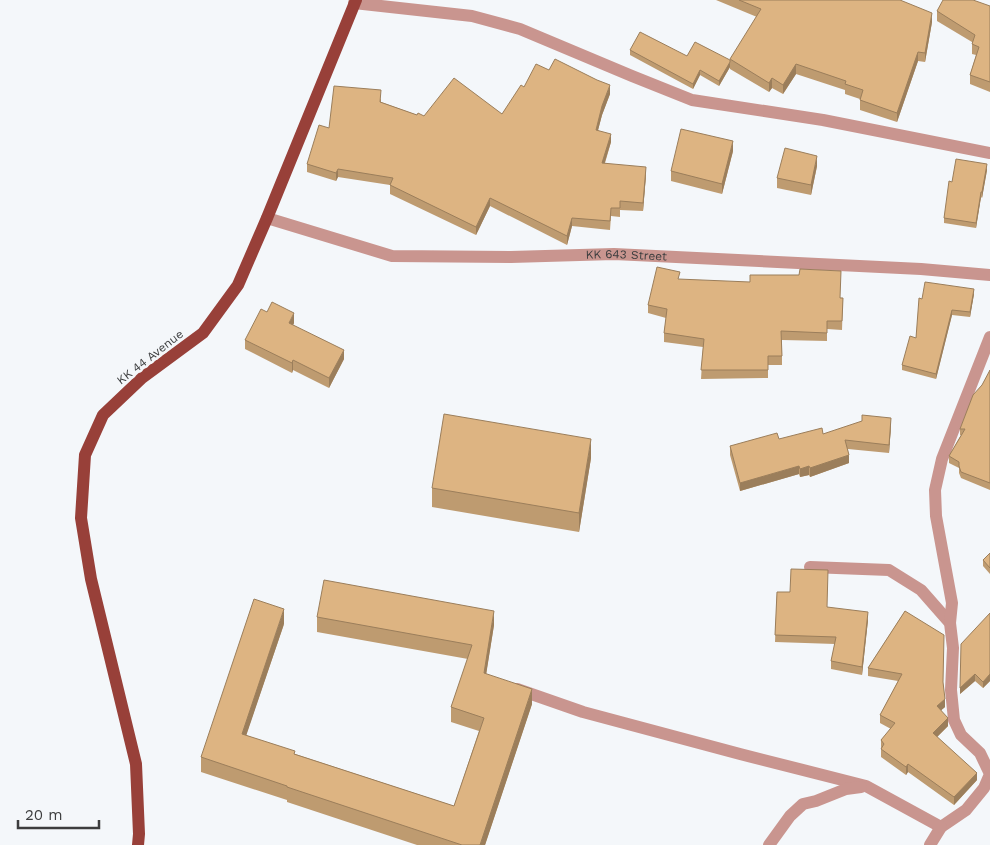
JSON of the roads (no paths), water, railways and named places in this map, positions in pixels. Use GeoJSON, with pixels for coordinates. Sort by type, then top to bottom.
{"type":"FeatureCollection","features":[{"type":"Feature","properties":{"kind":"main road","name":"KK 44 Avenue"},"geometry":{"type":"LineString","coordinates":[[138,845],[136,764],[91,578],[81,518],[85,455],[103,415],[142,378],[203,333],[238,285],[355,1]]}},
{"type":"Feature","properties":{"kind":"street"},"geometry":{"type":"LineString","coordinates":[[355,1],[472,16],[520,29],[692,100],[823,120],[990,153]]}},
{"type":"Feature","properties":{"kind":"street","name":"KK 643 Street"},"geometry":{"type":"LineString","coordinates":[[267,218],[392,256],[511,258],[614,254],[921,269],[990,275]]}},
{"type":"Feature","properties":{"kind":"street"},"geometry":{"type":"LineString","coordinates":[[930,845],[941,827],[966,810],[984,788],[990,774],[980,753],[962,734],[954,720],[951,690],[953,648],[950,623],[952,603],[936,516],[935,490],[942,459],[990,337]]}},
{"type":"Feature","properties":{"kind":"street"},"geometry":{"type":"LineString","coordinates":[[810,567],[889,570],[921,590],[950,623]]}},
{"type":"Feature","properties":{"kind":"street"},"geometry":{"type":"LineString","coordinates":[[517,689],[583,712],[866,786],[941,827]]}},
{"type":"Feature","properties":{"kind":"street"},"geometry":{"type":"LineString","coordinates":[[769,845],[790,816],[803,804],[846,789],[866,786]]}}]}
